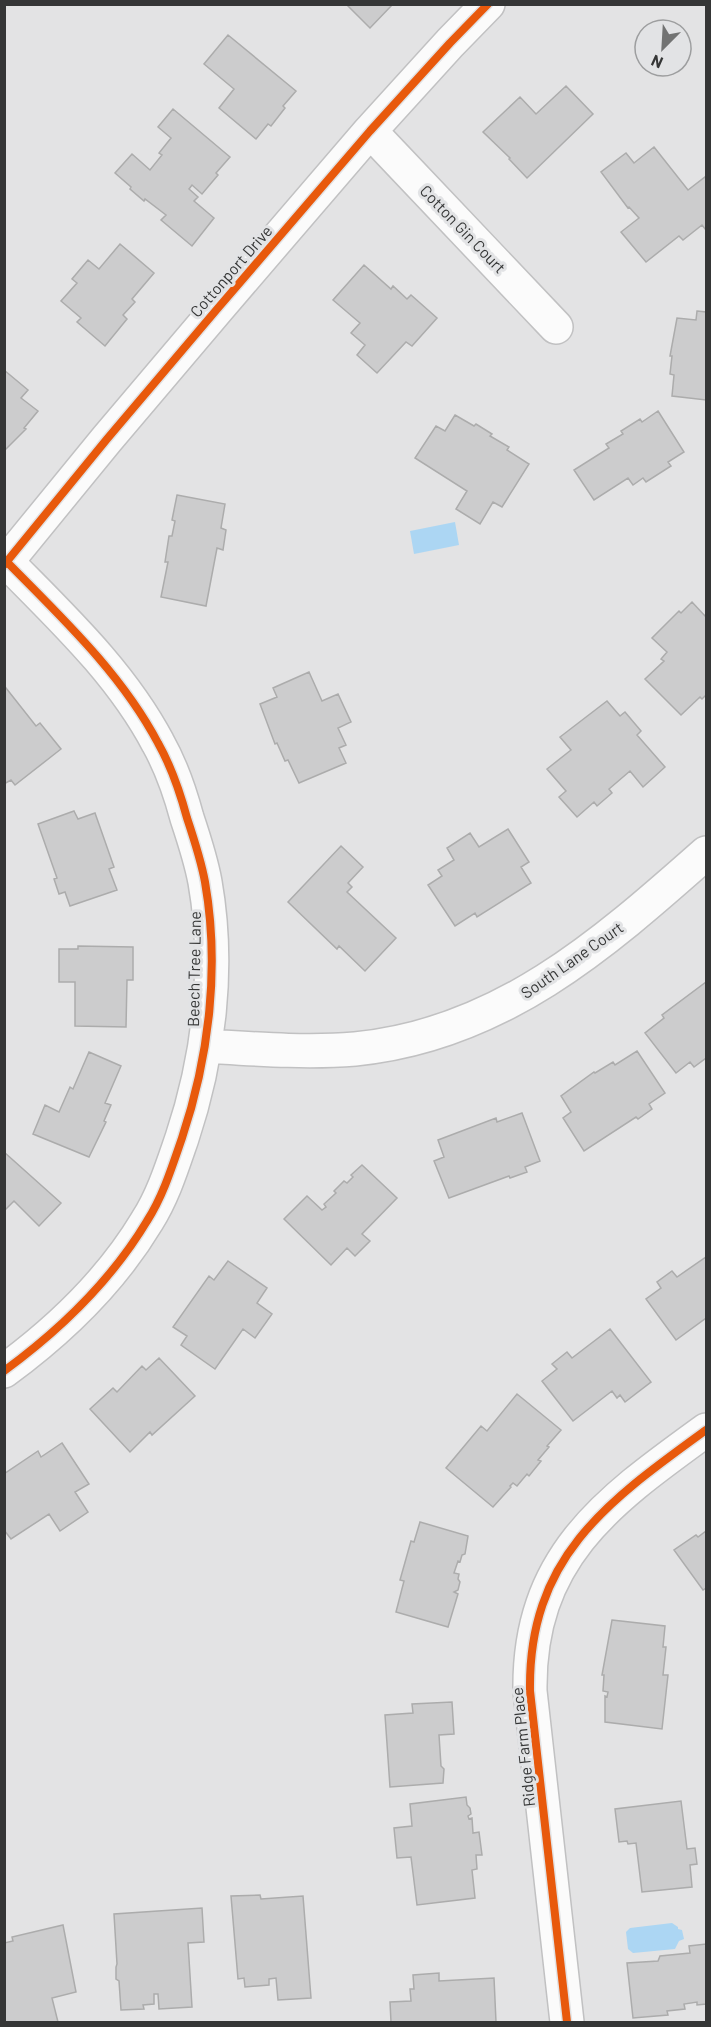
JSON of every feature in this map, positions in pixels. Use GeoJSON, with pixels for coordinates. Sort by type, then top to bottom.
{"type":"FeatureCollection","features":[{"type":"Feature","properties":{"kind":"street","name":"Cottonport Drive"},"geometry":{"type":"LineString","coordinates":[[6,563],[144,395],[370,131],[488,4]]}},
{"type":"Feature","properties":{"kind":"street","name":"Cotton Gin Court"},"geometry":{"type":"LineString","coordinates":[[370,131],[556,327]]}},
{"type":"Feature","properties":{"kind":"street","name":"Beech Tree Lane"},"geometry":{"type":"LineString","coordinates":[[4,1371],[62,1324],[91,1294],[119,1262],[147,1222],[164,1191],[198,1086],[209,1002],[211,929],[205,879],[195,841],[172,774],[139,709],[96,654],[6,563]]}},
{"type":"Feature","properties":{"kind":"street","name":"South Lane Court"},"geometry":{"type":"LineString","coordinates":[[205,1046],[299,1050],[355,1049],[412,1040],[462,1025],[536,987],[574,962],[617,930],[706,853]]}},
{"type":"Feature","properties":{"kind":"street","name":"Ridge Farm Place"},"geometry":{"type":"LineString","coordinates":[[567,2022],[530,1691],[530,1671],[537,1627],[551,1583],[579,1539],[595,1519],[631,1487],[706,1430]]}},
{"type":"Feature","properties":{"kind":"water"},"geometry":{"type":"Polygon","coordinates":[[[455,522],[459,545],[414,554],[410,531],[455,522]]]}},
{"type":"Feature","properties":{"kind":"water"},"geometry":{"type":"Polygon","coordinates":[[[672,1923],[682,1930],[684,1939],[679,1941],[675,1949],[633,1953],[628,1949],[626,1932],[630,1928],[672,1923]]]}},
{"type":"Feature","properties":{"kind":"building"},"geometry":{"type":"Polygon","coordinates":[[[346,4],[393,4],[370,28],[346,4]]]}},
{"type":"Feature","properties":{"kind":"building"},"geometry":{"type":"Polygon","coordinates":[[[228,35],[296,91],[283,106],[285,108],[271,126],[268,124],[256,139],[219,108],[234,89],[204,64],[228,35]]]}},
{"type":"Feature","properties":{"kind":"building"},"geometry":{"type":"Polygon","coordinates":[[[566,86],[593,114],[527,178],[483,132],[520,97],[536,114],[566,86]]]}},
{"type":"Feature","properties":{"kind":"building"},"geometry":{"type":"Polygon","coordinates":[[[173,109],[230,157],[202,194],[192,185],[189,189],[198,197],[194,201],[214,218],[192,246],[161,220],[166,215],[145,199],[144,201],[115,173],[132,154],[150,170],[162,155],[159,153],[171,138],[158,127],[173,109]]]}},
{"type":"Feature","properties":{"kind":"building"},"geometry":{"type":"Polygon","coordinates":[[[654,147],[688,190],[705,177],[706,230],[702,225],[683,240],[679,236],[646,262],[621,232],[639,218],[628,208],[601,172],[626,153],[634,163],[654,147]]]}},
{"type":"Feature","properties":{"kind":"building"},"geometry":{"type":"Polygon","coordinates":[[[120,244],[154,273],[132,299],[135,302],[123,315],[127,319],[105,346],[77,322],[81,318],[61,301],[77,283],[72,279],[88,260],[99,269],[120,244]]]}},
{"type":"Feature","properties":{"kind":"building"},"geometry":{"type":"Polygon","coordinates":[[[364,265],[391,289],[393,286],[407,299],[411,295],[437,318],[412,346],[406,342],[377,373],[357,355],[365,345],[351,333],[360,323],[333,300],[364,265]]]}},
{"type":"Feature","properties":{"kind":"building"},"geometry":{"type":"Polygon","coordinates":[[[697,311],[706,312],[706,400],[672,396],[674,375],[670,374],[672,356],[670,356],[677,318],[696,320],[697,311]]]}},
{"type":"Feature","properties":{"kind":"building"},"geometry":{"type":"Polygon","coordinates":[[[4,370],[28,390],[21,398],[38,411],[24,428],[26,429],[4,451],[4,370]]]}},
{"type":"Feature","properties":{"kind":"building"},"geometry":{"type":"Polygon","coordinates":[[[658,411],[684,452],[668,462],[671,466],[646,482],[643,478],[633,485],[628,478],[594,500],[574,470],[609,448],[606,444],[623,434],[621,431],[640,419],[642,422],[658,411]]]}},
{"type":"Feature","properties":{"kind":"building"},"geometry":{"type":"Polygon","coordinates":[[[455,415],[492,434],[490,436],[509,447],[507,450],[529,464],[502,507],[493,502],[480,524],[456,509],[467,491],[415,458],[436,426],[445,431],[455,415]]]}},
{"type":"Feature","properties":{"kind":"building"},"geometry":{"type":"Polygon","coordinates":[[[177,495],[225,504],[221,528],[226,530],[223,550],[217,548],[206,606],[161,597],[168,562],[165,562],[169,536],[172,536],[175,521],[172,520],[177,495]]]}},
{"type":"Feature","properties":{"kind":"building"},"geometry":{"type":"Polygon","coordinates":[[[692,602],[705,616],[706,614],[706,695],[702,699],[700,697],[681,715],[645,679],[664,661],[661,659],[667,652],[652,638],[679,611],[681,613],[692,602]]]}},
{"type":"Feature","properties":{"kind":"building"},"geometry":{"type":"Polygon","coordinates":[[[309,672],[322,701],[338,694],[351,722],[338,728],[346,745],[339,748],[346,763],[299,783],[288,760],[285,761],[277,743],[275,744],[260,704],[277,697],[273,688],[309,672]]]}},
{"type":"Feature","properties":{"kind":"building"},"geometry":{"type":"Polygon","coordinates":[[[6,688],[36,726],[40,723],[61,749],[15,785],[11,780],[4,784],[4,690],[6,688]]]}},
{"type":"Feature","properties":{"kind":"building"},"geometry":{"type":"Polygon","coordinates":[[[607,701],[620,716],[625,712],[641,731],[637,735],[665,767],[643,787],[630,771],[609,789],[612,793],[597,806],[594,802],[577,817],[559,797],[566,791],[547,769],[571,750],[560,737],[607,701]]]}},
{"type":"Feature","properties":{"kind":"building"},"geometry":{"type":"Polygon","coordinates":[[[74,811],[78,819],[95,813],[114,867],[109,869],[117,890],[70,906],[65,892],[59,894],[54,879],[57,878],[38,824],[74,811]]]}},
{"type":"Feature","properties":{"kind":"building"},"geometry":{"type":"Polygon","coordinates":[[[508,829],[529,862],[521,867],[531,883],[477,917],[475,913],[455,926],[428,885],[442,876],[438,870],[454,860],[447,848],[470,833],[479,847],[508,829]]]}},
{"type":"Feature","properties":{"kind":"building"},"geometry":{"type":"Polygon","coordinates":[[[341,846],[363,867],[348,883],[352,887],[347,892],[396,938],[365,971],[339,946],[337,949],[288,902],[341,846]]]}},
{"type":"Feature","properties":{"kind":"building"},"geometry":{"type":"Polygon","coordinates":[[[78,946],[133,947],[133,980],[127,980],[126,1027],[75,1026],[75,982],[59,982],[59,949],[78,949],[78,946]]]}},
{"type":"Feature","properties":{"kind":"building"},"geometry":{"type":"Polygon","coordinates":[[[706,982],[706,1058],[694,1067],[690,1062],[676,1073],[645,1033],[664,1018],[662,1015],[706,982]]]}},
{"type":"Feature","properties":{"kind":"building"},"geometry":{"type":"Polygon","coordinates":[[[637,1051],[665,1093],[649,1104],[652,1109],[584,1151],[563,1118],[571,1112],[561,1096],[594,1072],[613,1062],[615,1065],[637,1051]]]}},
{"type":"Feature","properties":{"kind":"building"},"geometry":{"type":"Polygon","coordinates":[[[89,1052],[121,1066],[105,1103],[111,1105],[104,1121],[106,1122],[89,1157],[33,1134],[45,1105],[59,1112],[70,1087],[73,1089],[89,1052]]]}},
{"type":"Feature","properties":{"kind":"building"},"geometry":{"type":"Polygon","coordinates":[[[522,1113],[540,1161],[525,1167],[527,1172],[510,1178],[509,1176],[449,1198],[434,1161],[444,1157],[438,1140],[496,1118],[497,1122],[522,1113]]]}},
{"type":"Feature","properties":{"kind":"building"},"geometry":{"type":"Polygon","coordinates":[[[4,1152],[61,1203],[39,1226],[14,1201],[4,1211],[4,1152]]]}},
{"type":"Feature","properties":{"kind":"building"},"geometry":{"type":"Polygon","coordinates":[[[362,1165],[397,1198],[362,1234],[370,1241],[355,1256],[347,1248],[331,1265],[284,1219],[307,1196],[322,1210],[326,1207],[324,1204],[336,1193],[334,1191],[344,1181],[347,1183],[353,1177],[351,1175],[362,1165]]]}},
{"type":"Feature","properties":{"kind":"building"},"geometry":{"type":"Polygon","coordinates":[[[706,1257],[706,1318],[676,1340],[646,1299],[661,1288],[657,1282],[672,1271],[677,1277],[706,1257]]]}},
{"type":"Feature","properties":{"kind":"building"},"geometry":{"type":"Polygon","coordinates":[[[228,1261],[267,1288],[257,1303],[272,1314],[255,1338],[243,1329],[215,1369],[181,1345],[187,1336],[173,1327],[209,1276],[214,1280],[228,1261]]]}},
{"type":"Feature","properties":{"kind":"building"},"geometry":{"type":"Polygon","coordinates":[[[610,1329],[651,1382],[625,1402],[620,1395],[617,1398],[612,1391],[573,1421],[542,1381],[557,1369],[552,1364],[567,1352],[572,1358],[610,1329]]]}},
{"type":"Feature","properties":{"kind":"building"},"geometry":{"type":"Polygon","coordinates":[[[159,1358],[195,1396],[152,1435],[150,1432],[130,1452],[90,1409],[113,1388],[117,1392],[142,1366],[146,1370],[159,1358]]]}},
{"type":"Feature","properties":{"kind":"building"},"geometry":{"type":"Polygon","coordinates":[[[517,1394],[561,1430],[547,1446],[549,1447],[538,1460],[541,1461],[529,1476],[527,1474],[517,1486],[513,1483],[493,1507],[446,1468],[481,1426],[487,1431],[517,1394]]]}},
{"type":"Feature","properties":{"kind":"building"},"geometry":{"type":"Polygon","coordinates":[[[62,1443],[89,1484],[75,1492],[88,1512],[60,1531],[49,1514],[11,1539],[4,1530],[4,1474],[38,1451],[41,1457],[62,1443]]]}},
{"type":"Feature","properties":{"kind":"building"},"geometry":{"type":"Polygon","coordinates":[[[420,1522],[468,1536],[465,1554],[462,1555],[460,1562],[458,1561],[454,1573],[459,1574],[460,1582],[458,1590],[454,1592],[458,1594],[448,1627],[396,1612],[404,1581],[400,1580],[411,1541],[414,1542],[420,1522]]]}},
{"type":"Feature","properties":{"kind":"building"},"geometry":{"type":"Polygon","coordinates":[[[706,1531],[706,1588],[703,1590],[674,1550],[706,1531]]]}},
{"type":"Feature","properties":{"kind":"building"},"geometry":{"type":"Polygon","coordinates":[[[612,1620],[665,1626],[663,1647],[666,1647],[663,1675],[668,1675],[662,1729],[605,1722],[605,1696],[607,1697],[608,1692],[603,1691],[604,1675],[602,1675],[612,1620]]]}},
{"type":"Feature","properties":{"kind":"building"},"geometry":{"type":"Polygon","coordinates":[[[452,1702],[454,1734],[439,1735],[441,1766],[444,1769],[443,1783],[390,1787],[385,1715],[413,1713],[412,1704],[452,1702]]]}},
{"type":"Feature","properties":{"kind":"building"},"geometry":{"type":"Polygon","coordinates":[[[466,1797],[471,1814],[468,1816],[469,1819],[472,1818],[473,1833],[479,1832],[482,1855],[476,1855],[477,1869],[472,1870],[475,1898],[417,1905],[411,1857],[397,1858],[394,1828],[412,1826],[410,1804],[466,1797]]]}},
{"type":"Feature","properties":{"kind":"building"},"geometry":{"type":"Polygon","coordinates":[[[681,1801],[687,1849],[695,1848],[697,1864],[690,1865],[692,1887],[642,1892],[636,1843],[619,1842],[615,1809],[681,1801]]]}},
{"type":"Feature","properties":{"kind":"building"},"geometry":{"type":"Polygon","coordinates":[[[260,1895],[261,1899],[303,1896],[311,1998],[278,2000],[276,1978],[269,1979],[269,1985],[245,1987],[244,1978],[238,1979],[231,1896],[260,1895]]]}},
{"type":"Feature","properties":{"kind":"building"},"geometry":{"type":"Polygon","coordinates":[[[202,1908],[204,1942],[188,1943],[192,2007],[159,2009],[158,1994],[154,1994],[154,2004],[143,2005],[144,2009],[121,2010],[119,1981],[116,1979],[114,1914],[202,1908]]]}},
{"type":"Feature","properties":{"kind":"building"},"geometry":{"type":"Polygon","coordinates":[[[63,1925],[76,1992],[52,1998],[58,2022],[4,2022],[4,1943],[13,1941],[12,1937],[63,1925]]]}},
{"type":"Feature","properties":{"kind":"building"},"geometry":{"type":"Polygon","coordinates":[[[706,1944],[706,2004],[697,2005],[697,2002],[684,2004],[685,2009],[667,2011],[668,2015],[633,2018],[627,1963],[658,1961],[660,1956],[690,1953],[689,1946],[706,1944]]]}},
{"type":"Feature","properties":{"kind":"building"},"geometry":{"type":"Polygon","coordinates":[[[439,1973],[439,1981],[494,1978],[496,2022],[391,2022],[390,2002],[411,2001],[410,1989],[414,1989],[413,1975],[439,1973]]]}},
{"type":"Feature","properties":{"kind":"cycle path"},"geometry":{"type":"LineString","coordinates":[[4,565],[107,439],[370,131],[488,4]]}},
{"type":"Feature","properties":{"kind":"cycle path"},"geometry":{"type":"LineString","coordinates":[[4,1371],[45,1339],[101,1284],[133,1243],[153,1211],[182,1138],[199,1076],[209,1011],[212,946],[203,874],[197,850],[178,789],[163,752],[127,693],[69,625],[7,562]]}},
{"type":"Feature","properties":{"kind":"cycle path"},"geometry":{"type":"LineString","coordinates":[[567,2022],[530,1691],[533,1644],[543,1604],[559,1568],[580,1537],[607,1508],[637,1482],[706,1430]]}}]}
